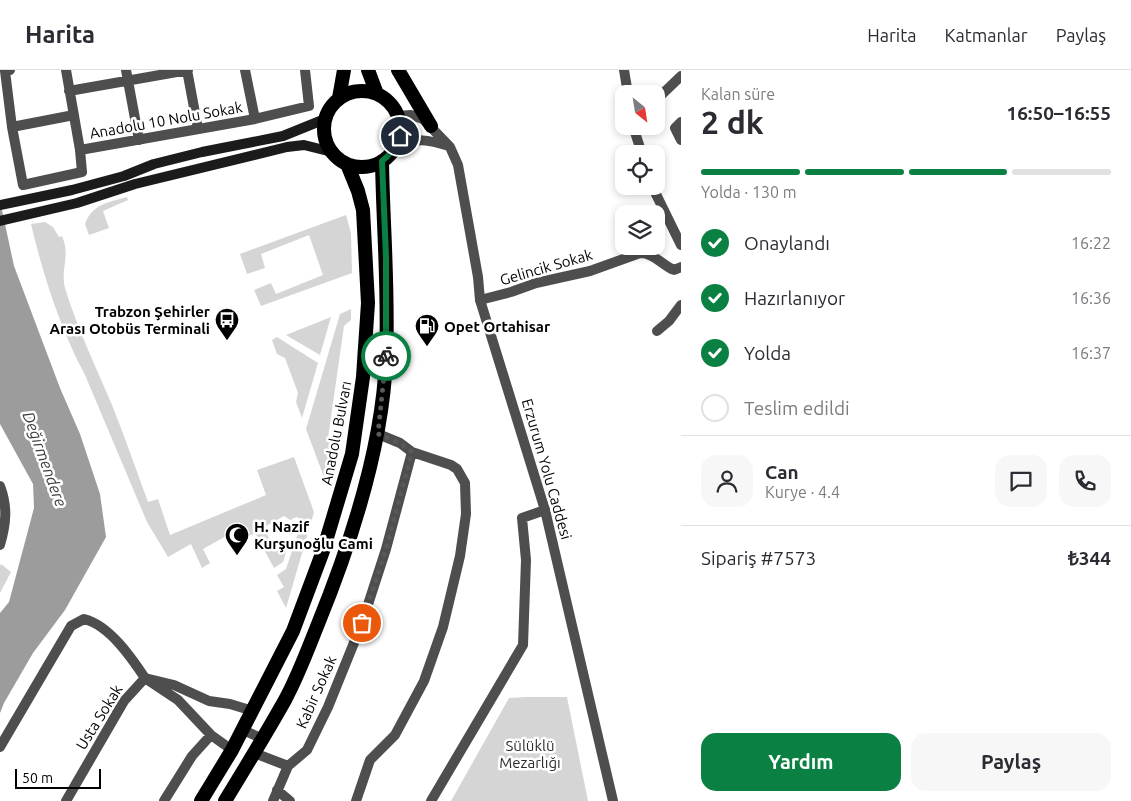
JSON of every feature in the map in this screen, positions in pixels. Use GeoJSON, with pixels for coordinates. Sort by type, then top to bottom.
{"type":"FeatureCollection","features":[{"type":"Feature","properties":{"kind":"highway"},"geometry":{"type":"LineString","coordinates":[[340,98],[345,74],[344,70]]}},
{"type":"Feature","properties":{"kind":"highway"},"geometry":{"type":"LineString","coordinates":[[368,70],[377,94]]}},
{"type":"Feature","properties":{"kind":"highway"},"geometry":{"type":"LineString","coordinates":[[398,70],[431,126]]}},
{"type":"Feature","properties":{"kind":"highway"},"geometry":{"type":"LineString","coordinates":[[332,152],[324,133],[326,119],[332,105],[340,98],[358,91],[368,91],[386,99],[398,116],[400,131],[396,146],[382,161],[371,166],[359,167],[347,164]]}},
{"type":"Feature","properties":{"kind":"highway","name":"Anadolu Bulvarı"},"geometry":{"type":"LineString","coordinates":[[202,801],[243,730],[293,632],[323,551],[352,454],[363,378],[367,326],[367,259],[364,210],[347,164],[332,152]]}},
{"type":"Feature","properties":{"kind":"highway"},"geometry":{"type":"LineString","coordinates":[[225,801],[263,739],[285,698],[334,586],[353,528],[378,434],[386,358],[386,257],[382,161]]}},
{"type":"Feature","properties":{"kind":"main road"},"geometry":{"type":"LineString","coordinates":[[3,204],[72,190],[124,176],[154,164],[202,152],[284,136],[326,119]]}},
{"type":"Feature","properties":{"kind":"main road"},"geometry":{"type":"LineString","coordinates":[[2,220],[77,203],[135,184],[288,146],[304,145],[332,152]]}},
{"type":"Feature","properties":{"kind":"street","name":"Anadolu 10 Nolu Sokak"},"geometry":{"type":"LineString","coordinates":[[10,70],[5,71],[12,126],[23,185],[82,172],[80,150],[255,119],[309,106],[305,70]]}},
{"type":"Feature","properties":{"kind":"street"},"geometry":{"type":"LineString","coordinates":[[66,70],[80,150]]}},
{"type":"Feature","properties":{"kind":"street"},"geometry":{"type":"LineString","coordinates":[[69,91],[127,75],[188,70],[198,129]]}},
{"type":"Feature","properties":{"kind":"street"},"geometry":{"type":"LineString","coordinates":[[245,70],[255,119]]}},
{"type":"Feature","properties":{"kind":"street"},"geometry":{"type":"LineString","coordinates":[[624,70],[626,85]]}},
{"type":"Feature","properties":{"kind":"street"},"geometry":{"type":"LineString","coordinates":[[127,75],[140,140]]}},
{"type":"Feature","properties":{"kind":"street"},"geometry":{"type":"LineString","coordinates":[[665,91],[681,76]]}},
{"type":"Feature","properties":{"kind":"street"},"geometry":{"type":"LineString","coordinates":[[12,126],[74,115]]}},
{"type":"Feature","properties":{"kind":"street","name":"Erzurum Yolu Caddesi"},"geometry":{"type":"LineString","coordinates":[[398,116],[411,115],[424,119],[450,147],[458,165],[478,277],[480,300],[545,510],[613,801]]}},
{"type":"Feature","properties":{"kind":"street"},"geometry":{"type":"LineString","coordinates":[[681,122],[675,128],[681,140]]}},
{"type":"Feature","properties":{"kind":"street"},"geometry":{"type":"LineString","coordinates":[[396,146],[409,140],[422,140],[450,147]]}},
{"type":"Feature","properties":{"kind":"street"},"geometry":{"type":"LineString","coordinates":[[656,195],[681,245]]}},
{"type":"Feature","properties":{"kind":"street","name":"Gelincik Sokak"},"geometry":{"type":"LineString","coordinates":[[480,300],[536,283],[590,271],[640,253],[648,253],[664,266],[674,270],[681,267]]}},
{"type":"Feature","properties":{"kind":"street"},"geometry":{"type":"LineString","coordinates":[[657,331],[669,321],[681,306]]}},
{"type":"Feature","properties":{"kind":"street"},"geometry":{"type":"LineString","coordinates":[[356,801],[370,760],[395,735],[424,681],[443,627],[460,556],[466,514],[465,483],[457,470],[451,465],[412,452],[400,443],[378,434]]}},
{"type":"Feature","properties":{"kind":"street","name":"Kabir Sokak"},"geometry":{"type":"LineString","coordinates":[[273,801],[288,766],[306,750],[328,707],[362,623],[386,549],[412,452]]}},
{"type":"Feature","properties":{"kind":"street"},"geometry":{"type":"LineString","coordinates":[[0,486],[3,493],[6,523],[0,545]]}},
{"type":"Feature","properties":{"kind":"street"},"geometry":{"type":"LineString","coordinates":[[431,801],[523,645],[526,560],[522,518],[545,510]]}},
{"type":"Feature","properties":{"kind":"street"},"geometry":{"type":"LineString","coordinates":[[0,747],[71,626],[84,619],[100,625],[132,659],[145,678],[178,700],[211,734],[232,750]]}},
{"type":"Feature","properties":{"kind":"street"},"geometry":{"type":"LineString","coordinates":[[145,678],[174,686],[209,701],[230,704],[253,711]]}},
{"type":"Feature","properties":{"kind":"street","name":"Usta Sokak"},"geometry":{"type":"LineString","coordinates":[[66,801],[124,700],[145,678]]}},
{"type":"Feature","properties":{"kind":"street"},"geometry":{"type":"LineString","coordinates":[[243,730],[263,739]]}},
{"type":"Feature","properties":{"kind":"street"},"geometry":{"type":"LineString","coordinates":[[164,801],[188,763],[211,734]]}},
{"type":"Feature","properties":{"kind":"street"},"geometry":{"type":"LineString","coordinates":[[254,753],[288,766]]}},
{"type":"Feature","properties":{"kind":"street"},"geometry":{"type":"LineString","coordinates":[[277,790],[290,801]]}},
{"type":"Feature","properties":{"kind":"green space"},"geometry":{"type":"Polygon","coordinates":[[[127,197],[128,200],[103,211],[109,228],[89,235],[85,224],[92,212],[102,205],[127,197]]]}},
{"type":"Feature","properties":{"kind":"green space"},"geometry":{"type":"Polygon","coordinates":[[[346,215],[351,233],[352,273],[261,306],[254,290],[271,283],[276,294],[323,275],[309,235],[261,254],[265,268],[247,274],[240,254],[346,215]]]}},
{"type":"Feature","properties":{"kind":"green space"},"geometry":{"type":"Polygon","coordinates":[[[45,222],[53,227],[59,237],[62,236],[65,243],[64,281],[75,318],[117,417],[148,502],[158,499],[170,535],[266,495],[257,470],[294,457],[314,512],[286,608],[277,591],[284,587],[277,575],[286,569],[302,521],[297,517],[290,520],[284,516],[264,527],[271,543],[279,540],[289,543],[283,562],[274,568],[255,533],[249,536],[244,526],[203,549],[210,563],[202,568],[191,544],[168,557],[147,522],[60,320],[31,224],[45,222]]]}},
{"type":"Feature","properties":{"kind":"green space"},"geometry":{"type":"Polygon","coordinates":[[[351,309],[351,320],[344,326],[328,438],[332,449],[325,480],[306,429],[340,314],[351,309]]]}},
{"type":"Feature","properties":{"kind":"green space"},"geometry":{"type":"Polygon","coordinates":[[[331,317],[320,355],[286,335],[331,317]]]}},
{"type":"Feature","properties":{"kind":"green space"},"geometry":{"type":"Polygon","coordinates":[[[277,337],[318,363],[302,418],[296,402],[298,393],[285,358],[277,354],[272,340],[277,337]]]}},
{"type":"Feature","properties":{"kind":"green space"},"geometry":{"type":"Polygon","coordinates":[[[1,564],[11,572],[0,593],[0,566],[1,564]]]}},
{"type":"Feature","properties":{"kind":"green space","name":"Sülüklü Mezarlığı"},"geometry":{"type":"Polygon","coordinates":[[[567,697],[588,801],[451,801],[509,698],[567,697]]]}},
{"type":"Feature","properties":{"kind":"water","name":"Değirmendere"},"geometry":{"type":"Polygon","coordinates":[[[0,201],[14,266],[60,388],[80,434],[100,494],[106,537],[65,610],[33,653],[0,713],[0,613],[9,602],[34,508],[33,484],[0,424],[0,201]]]}},
{"type":"Feature","properties":{"kind":"way so far"},"geometry":{"type":"LineString","coordinates":[[362,623],[386,549],[412,452],[400,443],[378,434],[386,356]]}},
{"type":"Feature","properties":{"kind":"place","name":"Trabzon Şehirler Arası Otobüs Terminali"},"geometry":{"type":"Point","coordinates":[227,341]}},
{"type":"Feature","properties":{"kind":"place","name":"Opet Ortahisar"},"geometry":{"type":"Point","coordinates":[427,347]}},
{"type":"Feature","properties":{"kind":"place","name":"H. Nazif Kurşunoğlu Cami"},"geometry":{"type":"Point","coordinates":[237,556]}},
{"type":"Feature","properties":{"kind":"route"},"geometry":{"type":"LineString","coordinates":[[386,356],[386,257],[382,202],[382,161],[396,146],[400,136]]}}]}
